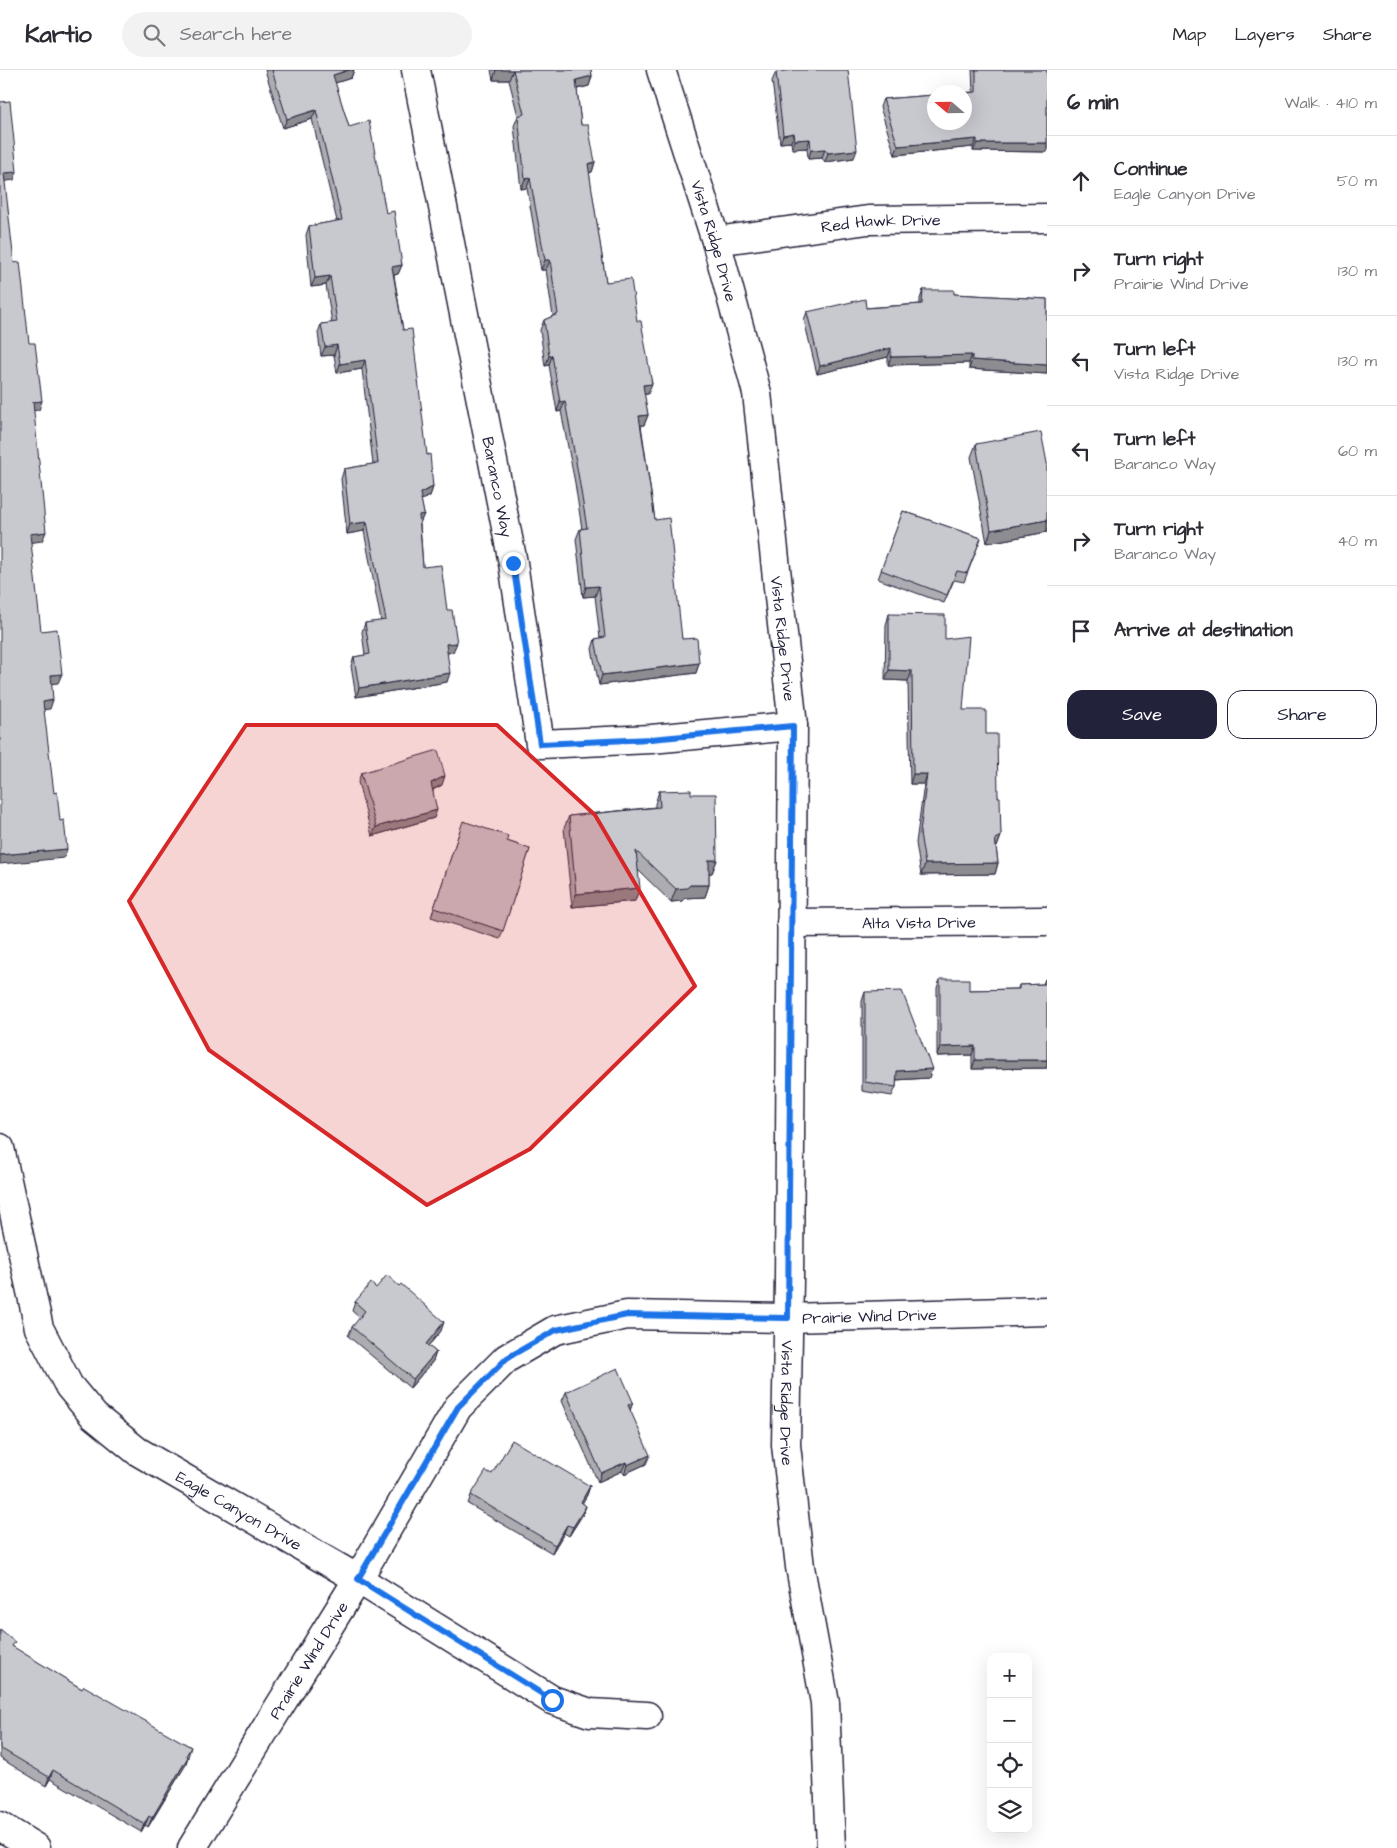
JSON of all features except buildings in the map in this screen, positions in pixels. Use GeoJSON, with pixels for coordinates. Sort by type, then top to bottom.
{"type":"FeatureCollection","features":[{"type":"Feature","properties":{"kind":"street","name":"Baranco Way"},"geometry":{"type":"LineString","coordinates":[[416,70],[513,563],[540,744],[651,739],[793,726]]}},
{"type":"Feature","properties":{"kind":"street","name":"Vista Ridge Drive"},"geometry":{"type":"LineString","coordinates":[[661,70],[716,241],[757,393],[793,726],[786,1445],[800,1567],[824,1704],[831,1848]]}},
{"type":"Feature","properties":{"kind":"street","name":"Red Hawk Drive"},"geometry":{"type":"LineString","coordinates":[[716,241],[868,220],[1047,218]]}},
{"type":"Feature","properties":{"kind":"street","name":"Alta Vista Drive"},"geometry":{"type":"LineString","coordinates":[[791,923],[1047,922]]}},
{"type":"Feature","properties":{"kind":"street","name":"Eagle Canyon Drive"},"geometry":{"type":"LineString","coordinates":[[0,1148],[39,1328],[69,1386],[94,1416],[137,1451],[358,1579],[552,1700],[590,1713],[647,1716]]}},
{"type":"Feature","properties":{"kind":"street","name":"Prairie Wind Drive"},"geometry":{"type":"LineString","coordinates":[[192,1848],[358,1579],[458,1407],[507,1358],[556,1330],[627,1315],[788,1318],[1047,1310]]}},
{"type":"Feature","properties":{"kind":"street"},"geometry":{"type":"LineString","coordinates":[[0,1826],[36,1848]]}},
{"type":"Feature","properties":{"kind":"highlighted area"},"geometry":{"type":"Polygon","coordinates":[[[246,725],[497,725],[595,815],[695,986],[530,1149],[427,1205],[209,1050],[129,901],[246,725]]]}},
{"type":"Feature","properties":{"kind":"route"},"geometry":{"type":"LineString","coordinates":[[513,563],[540,744],[651,739],[793,726],[788,1318],[627,1315],[556,1330],[507,1358],[458,1407],[358,1579],[552,1700]]}}]}
